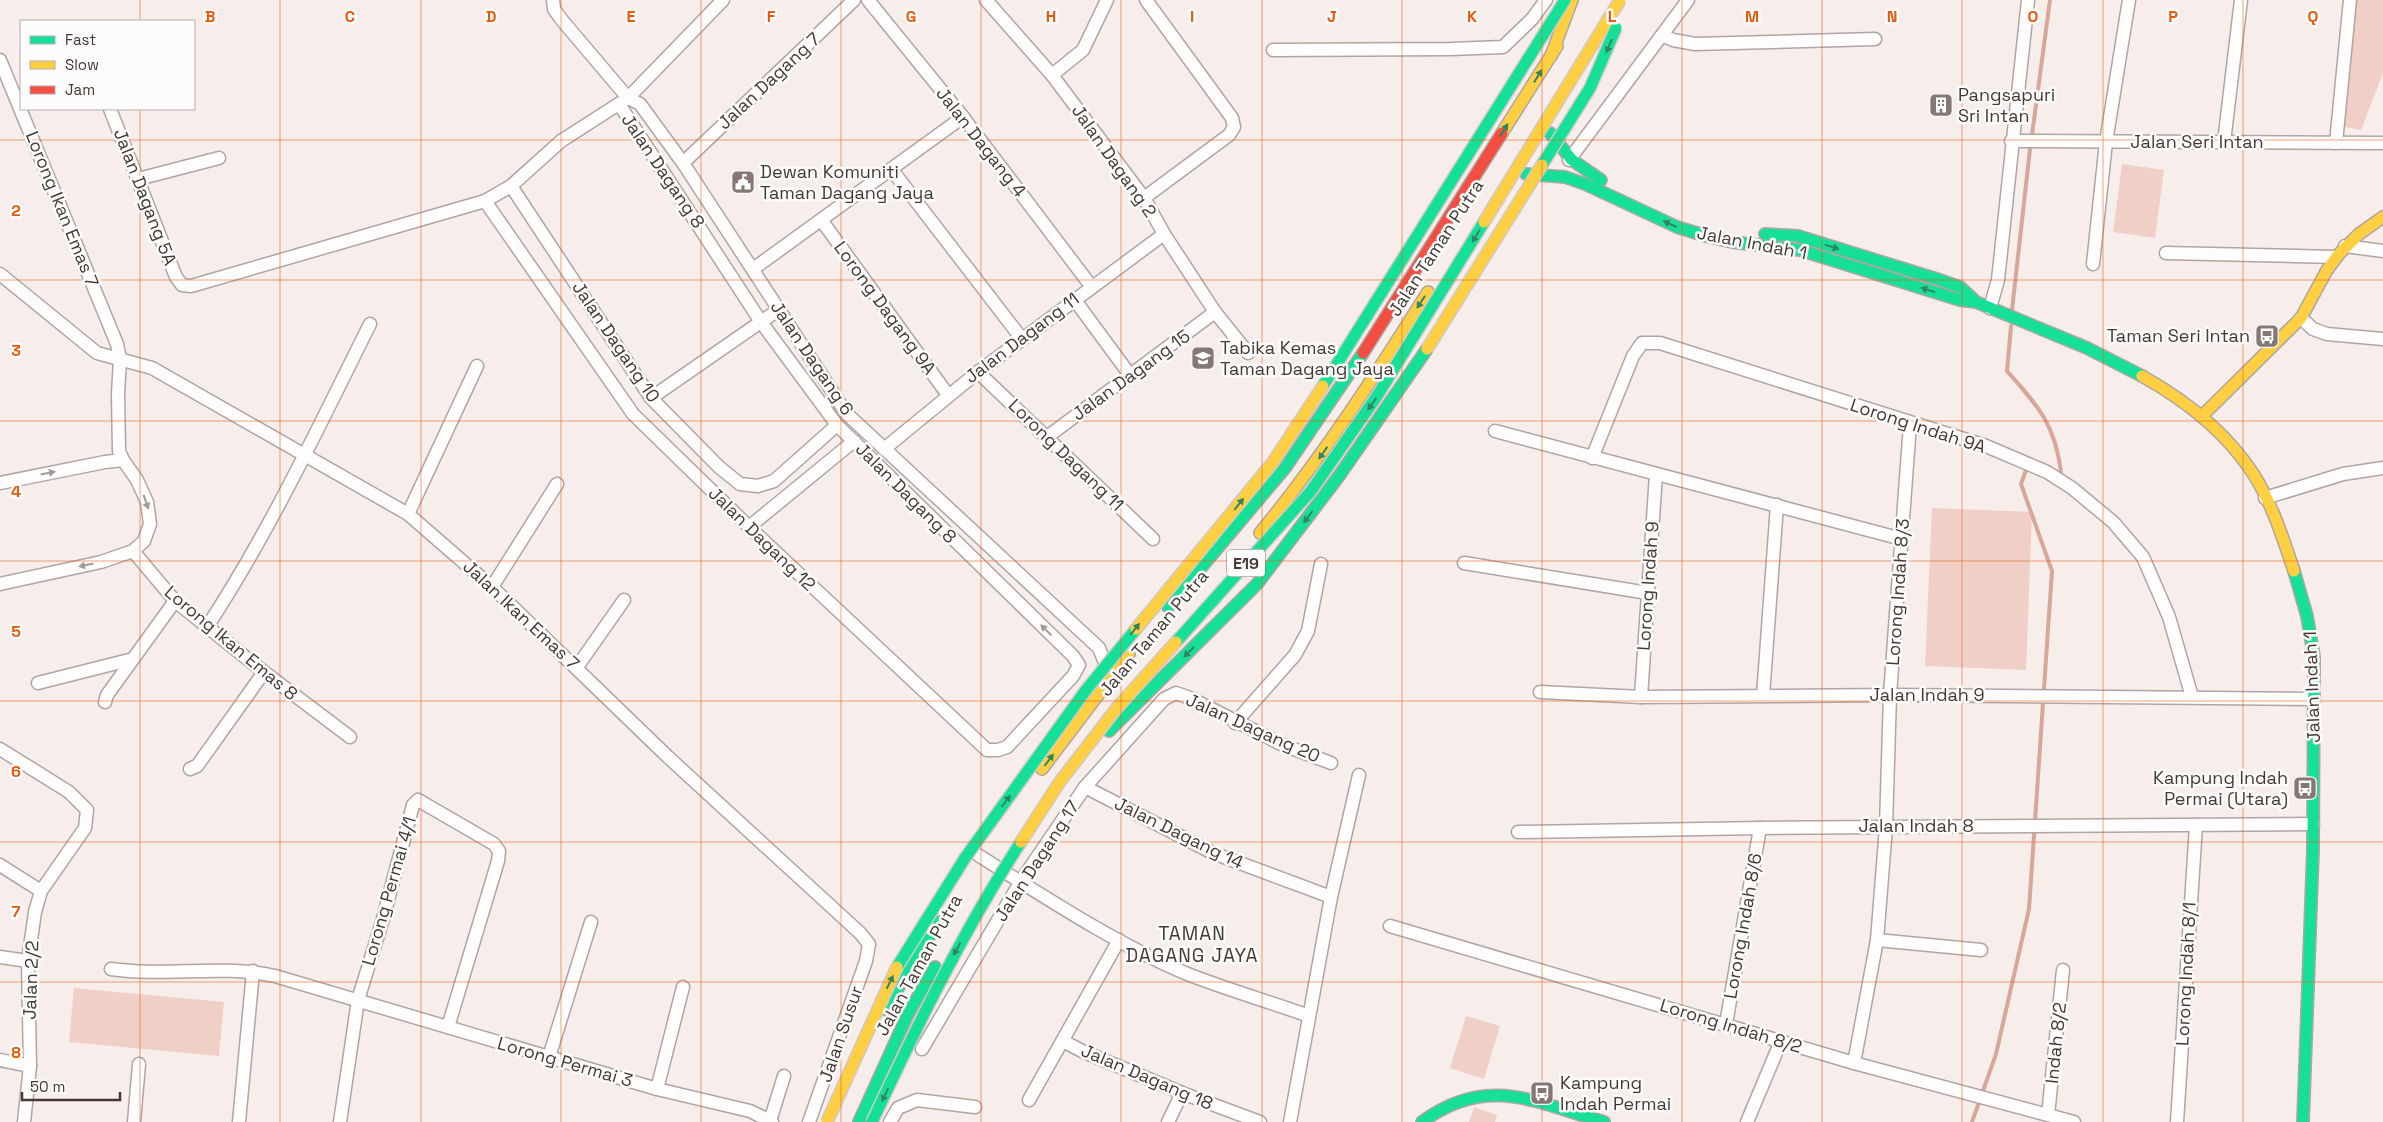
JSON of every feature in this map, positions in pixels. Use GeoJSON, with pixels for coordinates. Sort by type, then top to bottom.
{"type":"FeatureCollection","features":[{"type":"Feature","properties":{"kind":"main road","name":"E19"},"geometry":{"type":"LineString","coordinates":[[827,1122],[891,977],[966,858],[1086,690],[1273,462],[1359,331],[1565,0]]}},
{"type":"Feature","properties":{"kind":"main road"},"geometry":{"type":"LineString","coordinates":[[1551,56],[1572,0]]}},
{"type":"Feature","properties":{"kind":"main road","name":"Jalan Taman Putra"},"geometry":{"type":"LineString","coordinates":[[838,1122],[897,990],[978,855],[1130,653],[1285,468],[1341,387],[1551,56],[1584,0]]}},
{"type":"Feature","properties":{"kind":"main road","name":"Jalan Taman Putra"},"geometry":{"type":"LineString","coordinates":[[859,1122],[908,1014],[995,866],[1114,708],[1303,481],[1354,408],[1504,174],[1542,114],[1608,0]]}},
{"type":"Feature","properties":{"kind":"main road","name":"E19"},"geometry":{"type":"LineString","coordinates":[[872,1122],[934,991],[996,880],[1054,791],[1116,708],[1311,491],[1377,396],[1620,0]]}},
{"type":"Feature","properties":{"kind":"main road"},"geometry":{"type":"LineString","coordinates":[[1058,782],[1257,584],[1339,476],[1427,349],[1590,88],[1615,31],[1624,0]]}},
{"type":"Feature","properties":{"kind":"main road","name":"Jalan Indah 1"},"geometry":{"type":"LineString","coordinates":[[1542,114],[1550,133],[1569,160],[1583,171],[1679,217],[1745,232],[1798,236],[1960,287],[1976,302]]}},
{"type":"Feature","properties":{"kind":"main road","name":"Jalan Indah 1"},"geometry":{"type":"LineString","coordinates":[[1504,174],[1565,177],[1585,184],[1677,227],[1706,236],[1732,242],[1800,250],[1960,300],[1976,302],[2084,345],[2178,397],[2202,416],[2227,440],[2249,467],[2281,535],[2309,620],[2314,657],[2313,824],[2303,1122]]}},
{"type":"Feature","properties":{"kind":"main road"},"geometry":{"type":"LineString","coordinates":[[2202,416],[2301,318],[2336,257],[2345,246],[2383,217]]}},
{"type":"Feature","properties":{"kind":"main road"},"geometry":{"type":"LineString","coordinates":[[1211,629],[1268,552],[1282,528],[1303,481]]}},
{"type":"Feature","properties":{"kind":"main road"},"geometry":{"type":"LineString","coordinates":[[1422,1122],[1456,1101],[1484,1095],[1518,1098],[1604,1122]]}},
{"type":"Feature","properties":{"kind":"street"},"geometry":{"type":"LineString","coordinates":[[553,0],[554,9],[623,101]]}},
{"type":"Feature","properties":{"kind":"street"},"geometry":{"type":"LineString","coordinates":[[485,201],[511,186],[561,141],[623,101],[723,0]]}},
{"type":"Feature","properties":{"kind":"street","name":"Jalan Dagang 7"},"geometry":{"type":"LineString","coordinates":[[683,163],[854,0]]}},
{"type":"Feature","properties":{"kind":"street","name":"Jalan Dagang 4"},"geometry":{"type":"LineString","coordinates":[[868,0],[963,117],[1091,286]]}},
{"type":"Feature","properties":{"kind":"street","name":"Jalan Dagang 2"},"geometry":{"type":"LineString","coordinates":[[986,0],[1052,75],[1144,198],[1164,234],[1216,312],[1248,353]]}},
{"type":"Feature","properties":{"kind":"street"},"geometry":{"type":"LineString","coordinates":[[1052,75],[1082,50],[1107,0]]}},
{"type":"Feature","properties":{"kind":"street"},"geometry":{"type":"LineString","coordinates":[[1144,198],[1229,135],[1234,127],[1232,118],[1146,0]]}},
{"type":"Feature","properties":{"kind":"street"},"geometry":{"type":"LineString","coordinates":[[1273,50],[1503,47],[1532,19],[1546,0]]}},
{"type":"Feature","properties":{"kind":"street"},"geometry":{"type":"LineString","coordinates":[[1569,160],[1688,0]]}},
{"type":"Feature","properties":{"kind":"street"},"geometry":{"type":"LineString","coordinates":[[1990,308],[1998,280],[2011,142],[2028,0]]}},
{"type":"Feature","properties":{"kind":"street"},"geometry":{"type":"LineString","coordinates":[[2093,264],[2106,142],[2130,0]]}},
{"type":"Feature","properties":{"kind":"street"},"geometry":{"type":"LineString","coordinates":[[2224,142],[2241,0]]}},
{"type":"Feature","properties":{"kind":"street"},"geometry":{"type":"LineString","coordinates":[[2336,143],[2350,0]]}},
{"type":"Feature","properties":{"kind":"street"},"geometry":{"type":"LineString","coordinates":[[1662,35],[1673,40],[1695,44],[1876,39]]}},
{"type":"Feature","properties":{"kind":"street","name":"Lorong Ikan Emas 7"},"geometry":{"type":"LineString","coordinates":[[0,60],[20,109]]}},
{"type":"Feature","properties":{"kind":"street","name":"Jalan Dagang 6"},"geometry":{"type":"LineString","coordinates":[[623,101],[640,104],[683,163],[847,414],[1099,648],[1107,665],[1108,682]]}},
{"type":"Feature","properties":{"kind":"street","name":"Jalan Dagang 8"},"geometry":{"type":"LineString","coordinates":[[623,101],[761,322],[837,425],[962,550],[1073,656],[1079,665]]}},
{"type":"Feature","properties":{"kind":"street","name":"Lorong Ikan Emas 7"},"geometry":{"type":"LineString","coordinates":[[21,110],[112,332],[120,359]]}},
{"type":"Feature","properties":{"kind":"street","name":"Jalan Dagang 5A"},"geometry":{"type":"LineString","coordinates":[[110,110],[176,277],[182,285],[191,286],[485,201]]}},
{"type":"Feature","properties":{"kind":"street"},"geometry":{"type":"LineString","coordinates":[[753,269],[822,221],[963,117]]}},
{"type":"Feature","properties":{"kind":"street","name":"Jalan Seri Intan"},"geometry":{"type":"LineString","coordinates":[[2011,142],[2383,143]]}},
{"type":"Feature","properties":{"kind":"street"},"geometry":{"type":"LineString","coordinates":[[138,179],[219,158]]}},
{"type":"Feature","properties":{"kind":"street"},"geometry":{"type":"LineString","coordinates":[[892,170],[1022,339]]}},
{"type":"Feature","properties":{"kind":"street","name":"Jalan Dagang 10"},"geometry":{"type":"LineString","coordinates":[[511,186],[651,398],[719,467],[740,484],[758,486],[774,481],[837,425]]}},
{"type":"Feature","properties":{"kind":"street","name":"Jalan Dagang 12"},"geometry":{"type":"LineString","coordinates":[[485,201],[634,414],[749,527],[987,750],[998,750],[1007,747],[1073,676],[1079,665]]}},
{"type":"Feature","properties":{"kind":"street","name":"Lorong Dagang 9A"},"geometry":{"type":"LineString","coordinates":[[822,221],[948,395]]}},
{"type":"Feature","properties":{"kind":"street","name":"Jalan Dagang 11"},"geometry":{"type":"LineString","coordinates":[[884,448],[978,372],[1091,286],[1164,234]]}},
{"type":"Feature","properties":{"kind":"street"},"geometry":{"type":"LineString","coordinates":[[2345,246],[2383,250]]}},
{"type":"Feature","properties":{"kind":"street"},"geometry":{"type":"LineString","coordinates":[[2166,254],[2336,257]]}},
{"type":"Feature","properties":{"kind":"street","name":"Jalan Ikan Emas 7"},"geometry":{"type":"LineString","coordinates":[[0,274],[87,347],[97,353],[134,361],[152,368],[408,514],[492,587],[577,667],[668,757],[860,933],[869,944]]}},
{"type":"Feature","properties":{"kind":"street"},"geometry":{"type":"LineString","coordinates":[[1074,299],[1130,376]]}},
{"type":"Feature","properties":{"kind":"street"},"geometry":{"type":"LineString","coordinates":[[651,398],[778,310]]}},
{"type":"Feature","properties":{"kind":"street","name":"Jalan Dagang 15"},"geometry":{"type":"LineString","coordinates":[[1046,437],[1216,312]]}},
{"type":"Feature","properties":{"kind":"street"},"geometry":{"type":"LineString","coordinates":[[2301,318],[2313,329],[2327,334],[2383,339]]}},
{"type":"Feature","properties":{"kind":"street"},"geometry":{"type":"LineString","coordinates":[[207,626],[228,595],[305,454],[370,324]]}},
{"type":"Feature","properties":{"kind":"street","name":"Lorong Indah 9A"},"geometry":{"type":"LineString","coordinates":[[1592,458],[1634,356],[1642,343],[1660,343],[1910,424],[1986,446],[2047,472],[2072,488],[2113,522],[2142,557],[2169,617],[2192,697]]}},
{"type":"Feature","properties":{"kind":"street"},"geometry":{"type":"LineString","coordinates":[[0,584],[101,562],[133,551],[144,541],[148,532],[149,512],[137,480],[122,460],[118,435],[120,359]]}},
{"type":"Feature","properties":{"kind":"street"},"geometry":{"type":"LineString","coordinates":[[408,514],[477,366]]}},
{"type":"Feature","properties":{"kind":"street","name":"Lorong Dagang 11"},"geometry":{"type":"LineString","coordinates":[[978,372],[1153,539]]}},
{"type":"Feature","properties":{"kind":"street","name":"Lorong Indah 8/3"},"geometry":{"type":"LineString","coordinates":[[1854,1063],[1878,940],[1886,827],[1890,695],[1910,424]]}},
{"type":"Feature","properties":{"kind":"street"},"geometry":{"type":"LineString","coordinates":[[1494,431],[1902,539]]}},
{"type":"Feature","properties":{"kind":"street"},"geometry":{"type":"LineString","coordinates":[[749,527],[854,441]]}},
{"type":"Feature","properties":{"kind":"street"},"geometry":{"type":"LineString","coordinates":[[0,483],[122,460]]}},
{"type":"Feature","properties":{"kind":"street"},"geometry":{"type":"LineString","coordinates":[[2264,498],[2343,474],[2383,468]]}},
{"type":"Feature","properties":{"kind":"street","name":"Lorong Indah 9"},"geometry":{"type":"LineString","coordinates":[[1641,697],[1656,474]]}},
{"type":"Feature","properties":{"kind":"street"},"geometry":{"type":"LineString","coordinates":[[492,587],[556,484]]}},
{"type":"Feature","properties":{"kind":"street"},"geometry":{"type":"LineString","coordinates":[[1763,696],[1777,505]]}},
{"type":"Feature","properties":{"kind":"street","name":"Lorong Ikan Emas 8"},"geometry":{"type":"LineString","coordinates":[[133,551],[175,601],[350,737]]}},
{"type":"Feature","properties":{"kind":"street"},"geometry":{"type":"LineString","coordinates":[[1464,563],[1648,594]]}},
{"type":"Feature","properties":{"kind":"street"},"geometry":{"type":"LineString","coordinates":[[1235,722],[1295,655],[1308,631],[1321,564]]}},
{"type":"Feature","properties":{"kind":"street"},"geometry":{"type":"LineString","coordinates":[[577,667],[624,600]]}},
{"type":"Feature","properties":{"kind":"street"},"geometry":{"type":"LineString","coordinates":[[105,702],[107,694],[175,601]]}},
{"type":"Feature","properties":{"kind":"street"},"geometry":{"type":"LineString","coordinates":[[1099,648],[1130,653]]}},
{"type":"Feature","properties":{"kind":"street"},"geometry":{"type":"LineString","coordinates":[[38,683],[133,659]]}},
{"type":"Feature","properties":{"kind":"street"},"geometry":{"type":"LineString","coordinates":[[190,769],[196,766],[264,672]]}},
{"type":"Feature","properties":{"kind":"street","name":"Jalan Indah 9"},"geometry":{"type":"LineString","coordinates":[[1540,692],[1641,697],[1890,695],[2314,699]]}},
{"type":"Feature","properties":{"kind":"street","name":"Jalan Dagang 20"},"geometry":{"type":"LineString","coordinates":[[1176,693],[1190,698],[1283,745],[1331,763]]}},
{"type":"Feature","properties":{"kind":"street","name":"Jalan Dagang 17"},"geometry":{"type":"LineString","coordinates":[[922,1049],[1020,881],[1085,787],[1164,699],[1176,693]]}},
{"type":"Feature","properties":{"kind":"street","name":"Jalan 2/2"},"geometry":{"type":"LineString","coordinates":[[0,749],[69,792],[87,810],[85,828],[41,890],[35,912],[28,962],[30,1066],[24,1122]]}},
{"type":"Feature","properties":{"kind":"street"},"geometry":{"type":"LineString","coordinates":[[1290,1122],[1330,897],[1359,775]]}},
{"type":"Feature","properties":{"kind":"street","name":"Jalan Dagang 14"},"geometry":{"type":"LineString","coordinates":[[1085,787],[1212,853],[1330,897]]}},
{"type":"Feature","properties":{"kind":"street","name":"Lorong Permai 4/1"},"geometry":{"type":"LineString","coordinates":[[358,1000],[383,919],[413,805],[418,800],[425,802],[494,844],[498,851],[498,861],[448,1028]]}},
{"type":"Feature","properties":{"kind":"street","name":"Jalan Indah 8"},"geometry":{"type":"LineString","coordinates":[[1518,832],[1760,828],[2313,824]]}},
{"type":"Feature","properties":{"kind":"street","name":"Lorong Indah 8/1"},"geometry":{"type":"LineString","coordinates":[[2177,1122],[2196,825]]}},
{"type":"Feature","properties":{"kind":"street","name":"Lorong Indah 8/6"},"geometry":{"type":"LineString","coordinates":[[1726,1024],[1760,828]]}},
{"type":"Feature","properties":{"kind":"street"},"geometry":{"type":"LineString","coordinates":[[978,855],[1119,940],[1190,975],[1309,1016]]}},
{"type":"Feature","properties":{"kind":"street"},"geometry":{"type":"LineString","coordinates":[[0,865],[41,890]]}},
{"type":"Feature","properties":{"kind":"street"},"geometry":{"type":"LineString","coordinates":[[549,1058],[591,922]]}},
{"type":"Feature","properties":{"kind":"street","name":"Lorong Indah 8/2"},"geometry":{"type":"LineString","coordinates":[[1390,926],[1854,1063],[2074,1122]]}},
{"type":"Feature","properties":{"kind":"street"},"geometry":{"type":"LineString","coordinates":[[1029,1100],[1119,940]]}},
{"type":"Feature","properties":{"kind":"street"},"geometry":{"type":"LineString","coordinates":[[1878,940],[1981,950]]}},
{"type":"Feature","properties":{"kind":"street","name":"Jalan Susur"},"geometry":{"type":"LineString","coordinates":[[809,1122],[824,1084],[869,944]]}},
{"type":"Feature","properties":{"kind":"street"},"geometry":{"type":"LineString","coordinates":[[0,957],[28,962]]}},
{"type":"Feature","properties":{"kind":"street","name":"Lorong Permai 3"},"geometry":{"type":"LineString","coordinates":[[111,969],[133,972],[253,971],[358,1000],[657,1089],[750,1111],[771,1121]]}},
{"type":"Feature","properties":{"kind":"street","name":"Indah 8/2"},"geometry":{"type":"LineString","coordinates":[[2048,1115],[2063,970]]}},
{"type":"Feature","properties":{"kind":"street"},"geometry":{"type":"LineString","coordinates":[[239,1122],[253,971]]}},
{"type":"Feature","properties":{"kind":"street"},"geometry":{"type":"LineString","coordinates":[[657,1089],[683,987]]}},
{"type":"Feature","properties":{"kind":"street"},"geometry":{"type":"LineString","coordinates":[[340,1122],[358,1000]]}},
{"type":"Feature","properties":{"kind":"street","name":"Jalan Dagang 18"},"geometry":{"type":"LineString","coordinates":[[1063,1041],[1082,1051],[1182,1093],[1260,1122]]}},
{"type":"Feature","properties":{"kind":"street"},"geometry":{"type":"LineString","coordinates":[[1748,1122],[1781,1041]]}},
{"type":"Feature","properties":{"kind":"street"},"geometry":{"type":"LineString","coordinates":[[0,1060],[30,1066]]}},
{"type":"Feature","properties":{"kind":"street"},"geometry":{"type":"LineString","coordinates":[[134,1122],[139,1064]]}},
{"type":"Feature","properties":{"kind":"street"},"geometry":{"type":"LineString","coordinates":[[771,1121],[784,1076]]}},
{"type":"Feature","properties":{"kind":"street"},"geometry":{"type":"LineString","coordinates":[[1168,1122],[1182,1093]]}},
{"type":"Feature","properties":{"kind":"street"},"geometry":{"type":"LineString","coordinates":[[890,1122],[898,1108],[916,1100],[975,1108]]}},
{"type":"Feature","properties":{"kind":"shaded area"},"geometry":{"type":"Polygon","coordinates":[[[2357,0],[2383,0],[2383,73],[2361,130],[2340,126],[2357,0]]]}},
{"type":"Feature","properties":{"kind":"shaded area"},"geometry":{"type":"Polygon","coordinates":[[[2122,164],[2164,170],[2155,238],[2113,232],[2122,164]]]}},
{"type":"Feature","properties":{"kind":"shaded area"},"geometry":{"type":"Polygon","coordinates":[[[1932,508],[2032,512],[2026,670],[1925,666],[1932,508]]]}},
{"type":"Feature","properties":{"kind":"shaded area"},"geometry":{"type":"Polygon","coordinates":[[[74,988],[224,1002],[219,1056],[69,1042],[74,988]]]}},
{"type":"Feature","properties":{"kind":"shaded area"},"geometry":{"type":"Polygon","coordinates":[[[1466,1016],[1500,1026],[1484,1079],[1450,1068],[1466,1016]]]}},
{"type":"Feature","properties":{"kind":"shaded area"},"geometry":{"type":"Polygon","coordinates":[[[1474,1107],[1497,1115],[1495,1122],[1469,1122],[1474,1107]]]}},
{"type":"Feature","properties":{"kind":"waterway"},"geometry":{"type":"LineString","coordinates":[[2032,135],[2050,0]]}},
{"type":"Feature","properties":{"kind":"waterway"},"geometry":{"type":"LineString","coordinates":[[2012,310],[2030,149]]}},
{"type":"Feature","properties":{"kind":"waterway"},"geometry":{"type":"LineString","coordinates":[[2011,326],[2007,371],[2028,395],[2049,428],[2058,455],[2061,472],[2056,475]]}},
{"type":"Feature","properties":{"kind":"waterway"},"geometry":{"type":"LineString","coordinates":[[1972,1122],[1996,1054],[2029,909],[2052,571],[2021,484],[2026,470],[2029,469]]}},
{"type":"Feature","properties":{"kind":"traffic: fast"},"geometry":{"type":"LineString","coordinates":[[1323,386],[1565,0]]}},
{"type":"Feature","properties":{"kind":"traffic: fast"},"geometry":{"type":"LineString","coordinates":[[1542,165],[1590,88],[1616,28]]}},
{"type":"Feature","properties":{"kind":"traffic: fast"},"geometry":{"type":"LineString","coordinates":[[1550,133],[1572,160],[1601,180]]}},
{"type":"Feature","properties":{"kind":"traffic: fast"},"geometry":{"type":"LineString","coordinates":[[1526,174],[1565,177],[1585,184],[1677,227],[1706,236],[1732,242],[1800,250],[1960,300],[1976,302],[2087,348],[2142,376]]}},
{"type":"Feature","properties":{"kind":"traffic: fast"},"geometry":{"type":"LineString","coordinates":[[1176,642],[1311,491],[1377,396],[1484,222]]}},
{"type":"Feature","properties":{"kind":"traffic: fast"},"geometry":{"type":"LineString","coordinates":[[1765,234],[1798,236],[1940,280],[1960,287],[1973,299]]}},
{"type":"Feature","properties":{"kind":"traffic: fast"},"geometry":{"type":"LineString","coordinates":[[1109,731],[1257,584],[1339,476],[1427,349]]}},
{"type":"Feature","properties":{"kind":"traffic: fast"},"geometry":{"type":"LineString","coordinates":[[1168,607],[1285,468],[1363,353]]}},
{"type":"Feature","properties":{"kind":"traffic: fast"},"geometry":{"type":"LineString","coordinates":[[2294,571],[2307,616],[2314,657],[2313,850],[2303,1122]]}},
{"type":"Feature","properties":{"kind":"traffic: fast"},"geometry":{"type":"LineString","coordinates":[[897,967],[965,858],[1086,690],[1136,629]]}},
{"type":"Feature","properties":{"kind":"traffic: fast"},"geometry":{"type":"LineString","coordinates":[[872,1122],[960,944],[1021,842]]}},
{"type":"Feature","properties":{"kind":"traffic: fast"},"geometry":{"type":"LineString","coordinates":[[888,1011],[897,990],[938,922]]}},
{"type":"Feature","properties":{"kind":"traffic: fast"},"geometry":{"type":"LineString","coordinates":[[859,1122],[908,1014],[935,967]]}},
{"type":"Feature","properties":{"kind":"traffic: fast"},"geometry":{"type":"LineString","coordinates":[[1422,1122],[1446,1107],[1468,1099],[1490,1096],[1512,1096],[1604,1122]]}},
{"type":"Feature","properties":{"kind":"traffic: slow"},"geometry":{"type":"LineString","coordinates":[[1551,56],[1572,0]]}},
{"type":"Feature","properties":{"kind":"traffic: slow"},"geometry":{"type":"LineString","coordinates":[[1484,222],[1620,0]]}},
{"type":"Feature","properties":{"kind":"traffic: slow"},"geometry":{"type":"LineString","coordinates":[[1502,133],[1557,46]]}},
{"type":"Feature","properties":{"kind":"traffic: slow"},"geometry":{"type":"LineString","coordinates":[[1427,349],[1542,165]]}},
{"type":"Feature","properties":{"kind":"traffic: slow"},"geometry":{"type":"LineString","coordinates":[[2202,416],[2301,318],[2327,270],[2339,254],[2359,234],[2383,217]]}},
{"type":"Feature","properties":{"kind":"traffic: slow"},"geometry":{"type":"LineString","coordinates":[[1260,533],[1348,415],[1428,292]]}},
{"type":"Feature","properties":{"kind":"traffic: slow"},"geometry":{"type":"LineString","coordinates":[[2142,376],[2174,396],[2204,419],[2231,445],[2243,460],[2254,475],[2272,509],[2294,571]]}},
{"type":"Feature","properties":{"kind":"traffic: slow"},"geometry":{"type":"LineString","coordinates":[[1136,629],[1273,462],[1323,386]]}},
{"type":"Feature","properties":{"kind":"traffic: slow"},"geometry":{"type":"LineString","coordinates":[[1021,842],[1059,783],[1116,709],[1176,642]]}},
{"type":"Feature","properties":{"kind":"traffic: slow"},"geometry":{"type":"LineString","coordinates":[[1042,769],[1129,654]]}},
{"type":"Feature","properties":{"kind":"traffic: slow"},"geometry":{"type":"LineString","coordinates":[[827,1122],[897,967]]}},
{"type":"Feature","properties":{"kind":"traffic: jam"},"geometry":{"type":"LineString","coordinates":[[1363,353],[1502,133]]}},
{"type":"Feature","properties":{"kind":"place","name":"Pangsapuri Sri Intan"},"geometry":{"type":"Point","coordinates":[1941,105]}},
{"type":"Feature","properties":{"kind":"place","name":"Dewan Komuniti Taman Dagang Jaya"},"geometry":{"type":"Point","coordinates":[743,182]}},
{"type":"Feature","properties":{"kind":"place","name":"Taman Seri Intan"},"geometry":{"type":"Point","coordinates":[2267,336]}},
{"type":"Feature","properties":{"kind":"place","name":"Tabika Kemas Taman Dagang Jaya"},"geometry":{"type":"Point","coordinates":[1203,358]}},
{"type":"Feature","properties":{"kind":"place","name":"Kampung Indah Permai (Utara)"},"geometry":{"type":"Point","coordinates":[2305,788]}},
{"type":"Feature","properties":{"kind":"place","name":"Kampung Indah Permai"},"geometry":{"type":"Point","coordinates":[1542,1093]}},
{"type":"Feature","properties":{"kind":"district","name":"TAMAN DAGANG JAYA"},"geometry":{"type":"Point","coordinates":[1192,944]}}]}
